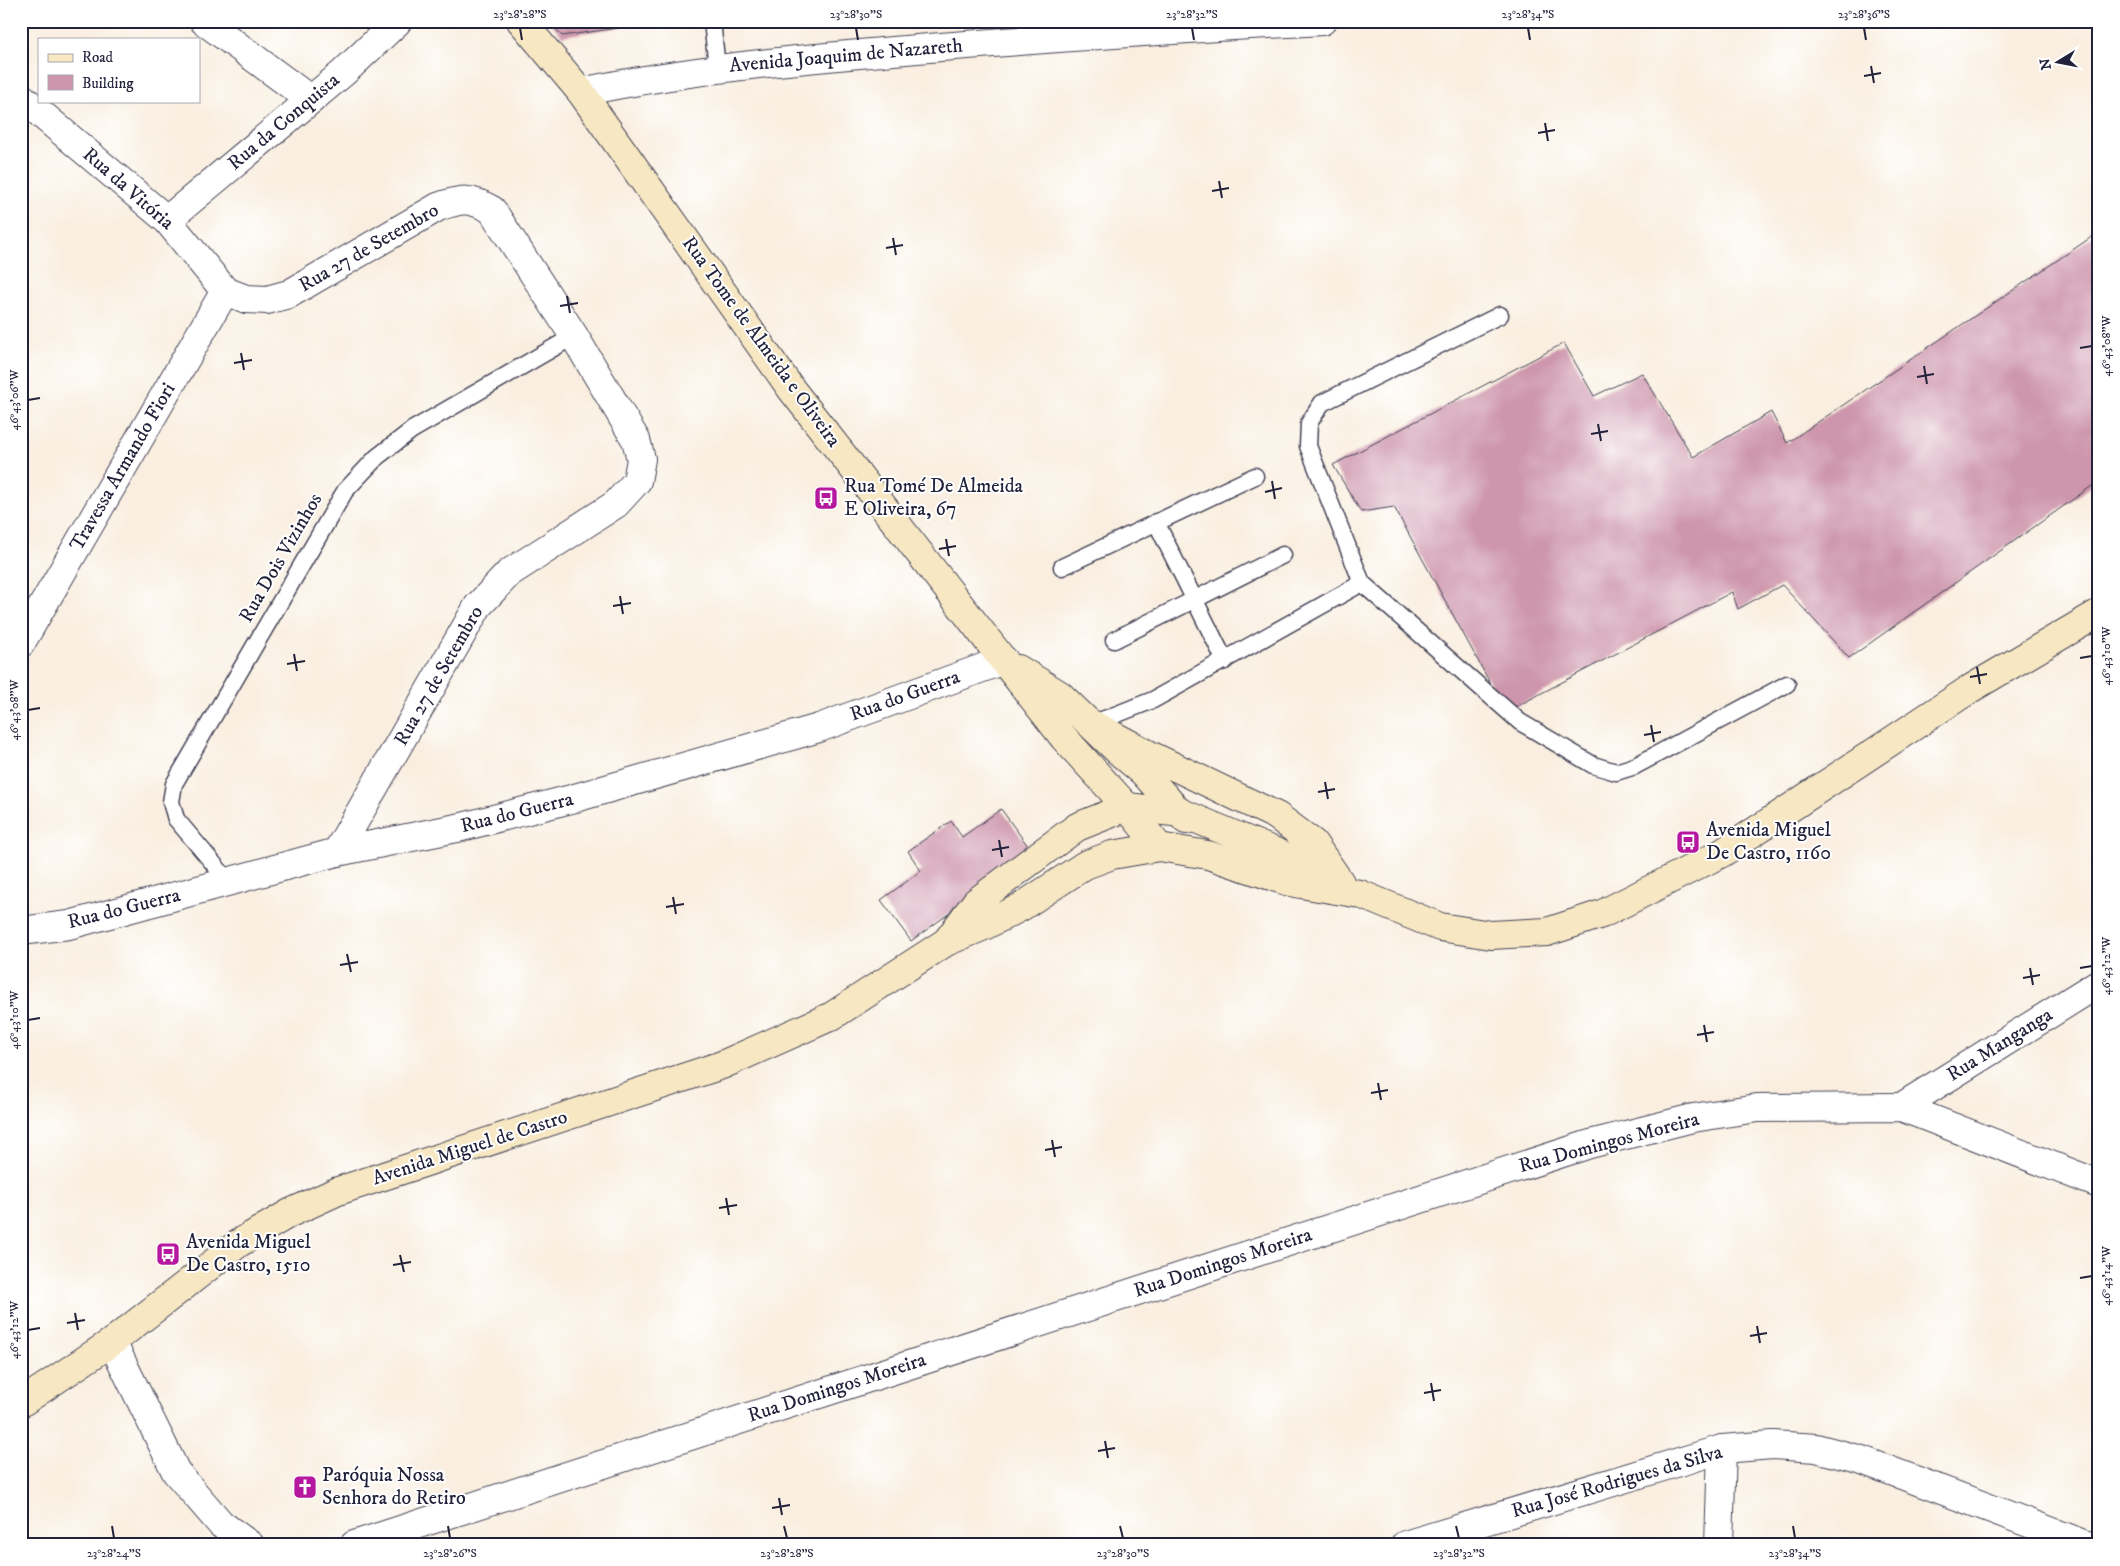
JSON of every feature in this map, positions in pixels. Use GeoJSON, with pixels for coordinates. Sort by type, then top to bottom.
{"type":"FeatureCollection","features":[{"type":"Feature","properties":{"kind":"street"},"geometry":{"type":"LineString","coordinates":[[204,21],[310,100]]}},
{"type":"Feature","properties":{"kind":"street","name":"Rua Tome de Almeida e Oliveira"},"geometry":{"type":"LineString","coordinates":[[521,21],[581,92],[792,390],[1064,738],[1127,807],[1159,847]]}},
{"type":"Feature","properties":{"kind":"street","name":"Avenida Joaquim de Nazareth"},"geometry":{"type":"LineString","coordinates":[[581,92],[647,78],[717,68],[876,52],[1158,25],[1322,21]]}},
{"type":"Feature","properties":{"kind":"street","name":"Rua da Conquista"},"geometry":{"type":"LineString","coordinates":[[167,220],[343,73],[397,22]]}},
{"type":"Feature","properties":{"kind":"street","name":"Rua da Vitória"},"geometry":{"type":"LineString","coordinates":[[21,97],[167,220],[225,290]]}},
{"type":"Feature","properties":{"kind":"street","name":"Rua 27 de Setembro"},"geometry":{"type":"LineString","coordinates":[[225,290],[246,299],[267,300],[289,294],[438,207],[457,200],[478,202],[492,210],[574,336],[636,440],[641,459],[637,481],[616,504],[509,573],[478,606],[337,852]]}},
{"type":"Feature","properties":{"kind":"street","name":"Travessa Armando Fiori"},"geometry":{"type":"LineString","coordinates":[[21,644],[225,290]]}},
{"type":"Feature","properties":{"kind":"street","name":"Avenida Miguel de Castro"},"geometry":{"type":"LineString","coordinates":[[946,942],[976,902],[984,896],[1078,826],[1127,807],[1182,813],[1292,859],[1351,889],[1440,927],[1491,935],[1547,932],[1602,914],[1722,853],[1970,689],[2099,613]]}},
{"type":"Feature","properties":{"kind":"street","name":"Rua Tome de Almeida e Oliveira"},"geometry":{"type":"LineString","coordinates":[[1004,660],[1060,694],[1117,750],[1143,772],[1182,813],[1208,855]]}},
{"type":"Feature","properties":{"kind":"street","name":"Rua do Guerra"},"geometry":{"type":"LineString","coordinates":[[21,931],[70,924],[337,852],[462,827],[661,774],[819,728],[1004,660]]}},
{"type":"Feature","properties":{"kind":"street"},"geometry":{"type":"LineString","coordinates":[[1092,724],[1150,755],[1277,816],[1313,843],[1351,889]]}},
{"type":"Feature","properties":{"kind":"street","name":"Avenida Miguel de Castro"},"geometry":{"type":"LineString","coordinates":[[21,1404],[112,1342],[239,1243],[290,1213],[338,1191],[722,1065],[832,1016],[946,942],[984,926],[1021,907],[1086,865],[1112,855],[1159,847],[1208,855],[1289,882],[1351,889]]}},
{"type":"Feature","properties":{"kind":"street","name":"Rua Manganga"},"geometry":{"type":"LineString","coordinates":[[1901,1107],[2099,983]]}},
{"type":"Feature","properties":{"kind":"street","name":"Rua Domingos Moreira"},"geometry":{"type":"LineString","coordinates":[[354,1545],[1590,1144],[1693,1118],[1757,1108],[1901,1107],[2099,1184]]}},
{"type":"Feature","properties":{"kind":"street"},"geometry":{"type":"LineString","coordinates":[[112,1342],[176,1472],[221,1524],[250,1545]]}},
{"type":"Feature","properties":{"kind":"street","name":"Rua José Rodrigues da Silva"},"geometry":{"type":"LineString","coordinates":[[1405,1545],[1722,1450],[1773,1445],[1816,1448],[1853,1458],[2087,1545]]}},
{"type":"Feature","properties":{"kind":"street"},"geometry":{"type":"LineString","coordinates":[[1719,1545],[1722,1450]]}},
{"type":"Feature","properties":{"kind":"lane"},"geometry":{"type":"LineString","coordinates":[[712,21],[717,68]]}},
{"type":"Feature","properties":{"kind":"lane"},"geometry":{"type":"LineString","coordinates":[[1500,315],[1322,403],[1309,423],[1308,446],[1362,583],[1508,714],[1594,765],[1616,772],[1636,766],[1787,684]]}},
{"type":"Feature","properties":{"kind":"lane","name":"Rua Dois Vizinhos"},"geometry":{"type":"LineString","coordinates":[[230,882],[176,819],[171,802],[174,784],[345,491],[376,457],[412,430],[574,336]]}},
{"type":"Feature","properties":{"kind":"lane"},"geometry":{"type":"LineString","coordinates":[[1062,567],[1255,476]]}},
{"type":"Feature","properties":{"kind":"lane"},"geometry":{"type":"LineString","coordinates":[[1156,522],[1225,660]]}},
{"type":"Feature","properties":{"kind":"lane"},"geometry":{"type":"LineString","coordinates":[[1114,640],[1283,555]]}},
{"type":"Feature","properties":{"kind":"lane"},"geometry":{"type":"LineString","coordinates":[[1092,724],[1153,700],[1362,583]]}},
{"type":"Feature","properties":{"kind":"building"},"geometry":{"type":"Polygon","coordinates":[[[549,21],[659,21],[659,22],[562,36],[549,21]]]}},
{"type":"Feature","properties":{"kind":"building"},"geometry":{"type":"Polygon","coordinates":[[[2099,232],[2099,481],[1849,658],[1782,585],[1738,609],[1732,592],[1506,712],[1394,507],[1361,512],[1333,465],[1564,343],[1594,396],[1642,373],[1693,457],[1771,412],[1787,443],[2099,232]]]}},
{"type":"Feature","properties":{"kind":"building"},"geometry":{"type":"Polygon","coordinates":[[[1001,809],[1033,853],[911,941],[881,900],[921,871],[908,851],[951,821],[962,837],[1001,809]]]}},
{"type":"Feature","properties":{"kind":"place","name":"Rua Tomé De Almeida E Oliveira, 67"},"geometry":{"type":"Point","coordinates":[826,498]}},
{"type":"Feature","properties":{"kind":"place","name":"Avenida Miguel De Castro, 1160"},"geometry":{"type":"Point","coordinates":[1688,842]}},
{"type":"Feature","properties":{"kind":"place","name":"Avenida Miguel De Castro, 1510"},"geometry":{"type":"Point","coordinates":[168,1254]}},
{"type":"Feature","properties":{"kind":"place","name":"Paróquia Nossa Senhora do Retiro"},"geometry":{"type":"Point","coordinates":[305,1487]}}]}
